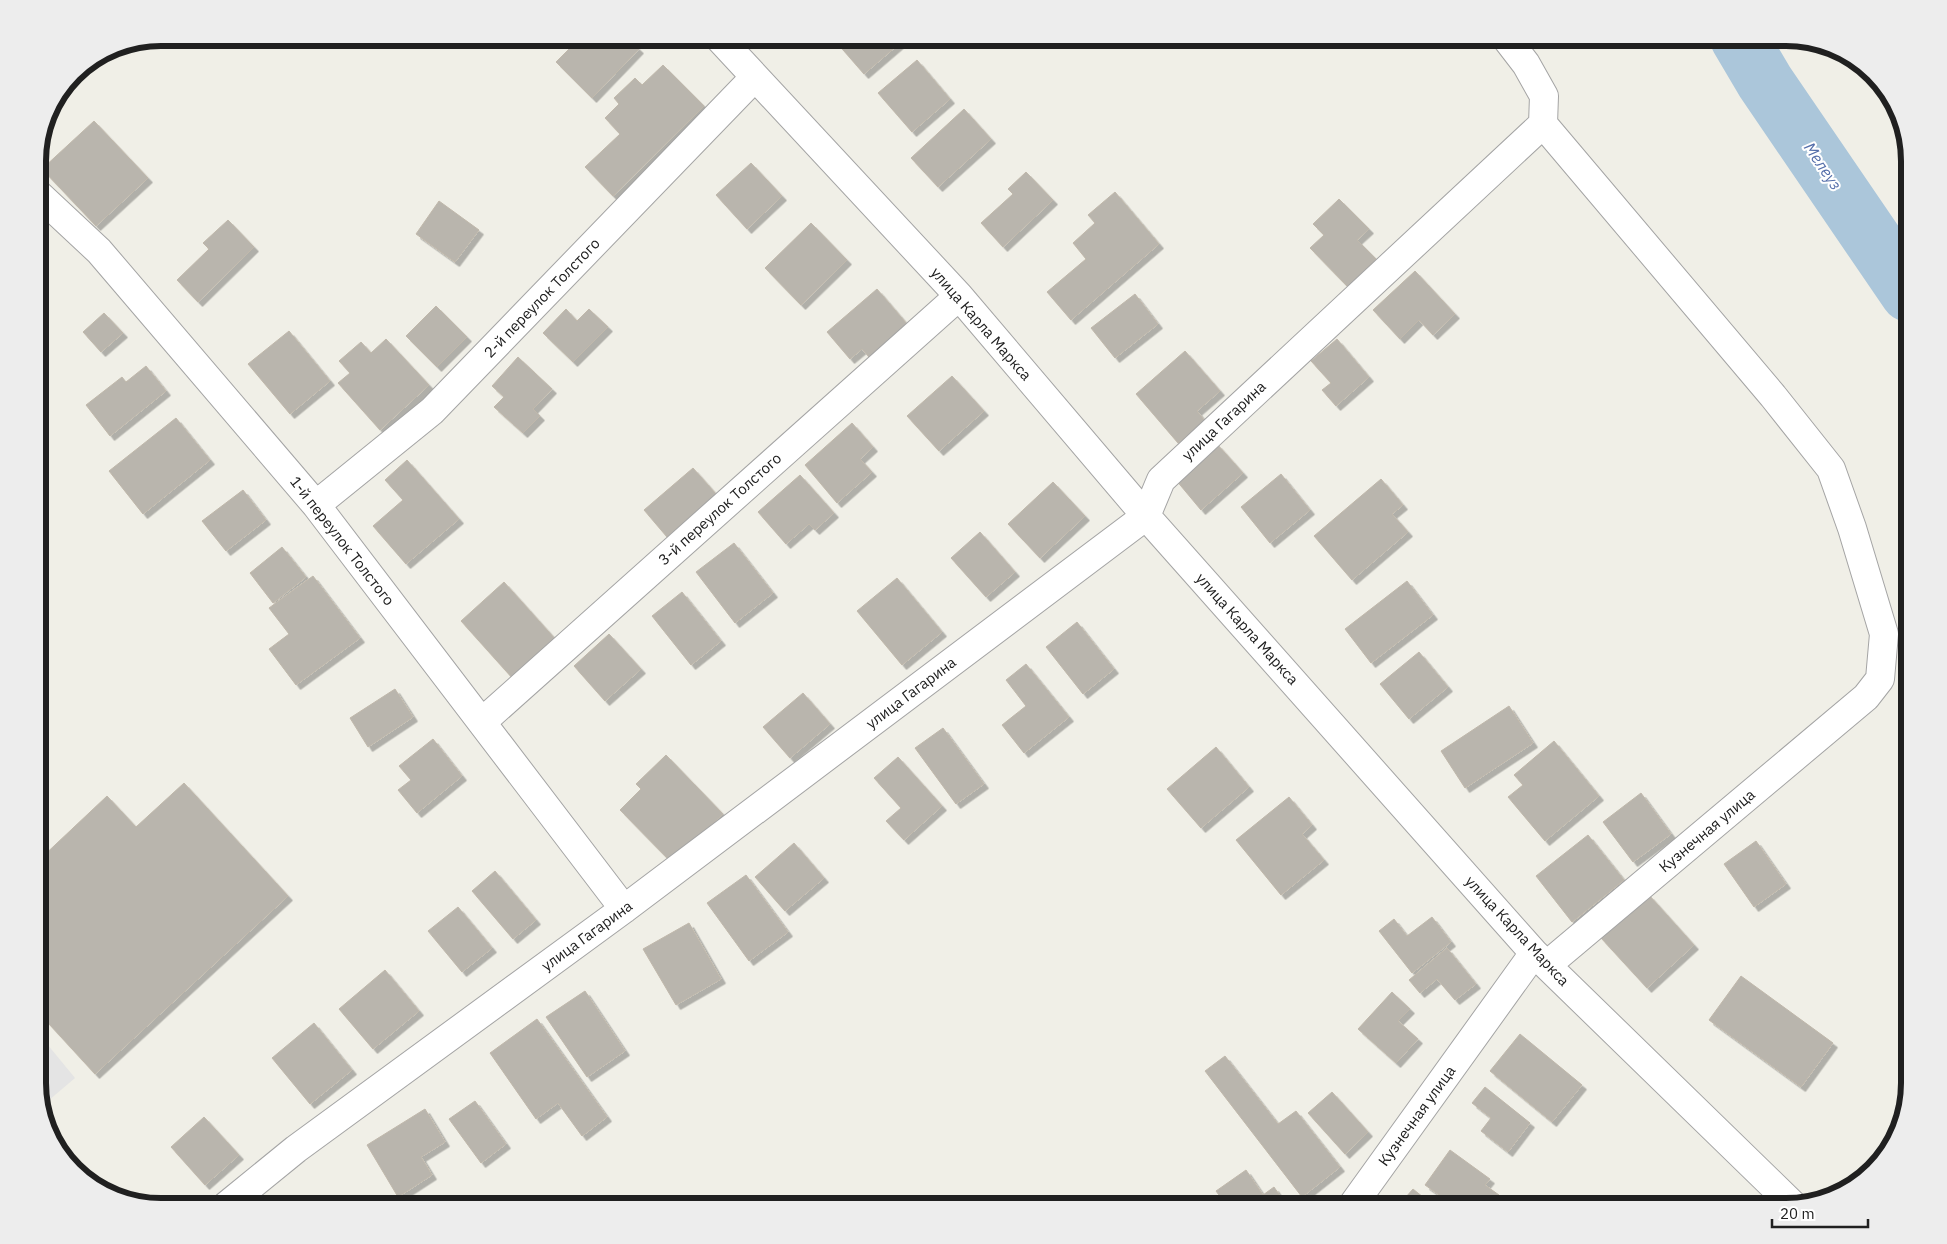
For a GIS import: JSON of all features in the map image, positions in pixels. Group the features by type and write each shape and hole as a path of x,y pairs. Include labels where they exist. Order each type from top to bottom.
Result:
{"street":[{"name":"улица Карла Маркса","path":"726,46 958,296 1146,516 1541,959 1772,1195"},
{"path":"1512,46 1526,64 1544,96 1543,124"},
{"name":"2-й переулок Толстого","path":"316,505 432,411 755,77"},
{"name":"улица Гагарина","path":"236,1198 296,1149 624,909 1146,516 1161,480 1543,124"},
{"name":"Кузнечная улица","path":"1358,1198 1541,959 1866,697 1880,679 1884,634 1852,528 1831,469 1773,396 1543,124"},
{"name":"1-й переулок Толстого","path":"46,201 99,251 316,505 624,909"},
{"name":"3-й переулок Толстого","path":"482,722 958,296"}],"shaded area":[{"path":"46,1043 75,1078 48,1101"}],"building":[{"path":"572,46 636,46 639,49 592,98 556,62"},
{"path":"840,46 897,46 864,74"},
{"path":"917,60 950,99 912,132 878,93"},
{"path":"663,65 704,106 613,196 585,167 620,134 605,118 619,104 614,98 635,78 642,85"},
{"path":"964,109 991,139 938,187 911,158"},
{"path":"94,121 148,178 96,226 46,173 46,165"},
{"path":"751,163 782,196 747,229 716,195"},
{"path":"1026,172 1053,200 1003,247 981,223 1013,194 1008,189"},
{"path":"1115,192 1159,244 1071,320 1047,292 1086,259 1073,243 1095,223 1088,215"},
{"path":"1339,199 1369,229 1357,240 1376,259 1348,287 1310,248 1324,235 1313,224"},
{"path":"439,201 479,230 455,262 416,234"},
{"path":"228,220 254,247 198,302 177,280 209,249 203,243"},
{"path":"811,223 847,260 801,305 765,268"},
{"path":"1415,271 1455,314 1433,335 1419,320 1400,339 1373,310"},
{"path":"877,289 907,324 869,357 862,349 850,359 827,332"},
{"path":"1135,294 1158,324 1115,358 1091,328"},
{"path":"436,306 467,337 437,367 406,336"},
{"path":"566,309 577,321 589,309 608,327 573,362 543,333"},
{"path":"104,313 123,333 101,352 83,332"},
{"path":"289,331 330,381 290,414 248,364"},
{"path":"386,339 429,385 380,430 338,383 350,373 339,361 361,342 371,353"},
{"path":"1337,339 1369,377 1336,406 1322,390 1331,383 1311,361"},
{"path":"1185,351 1220,391 1197,411 1205,421 1178,443 1136,394"},
{"path":"518,357 552,389 533,409 540,416 523,433 494,407 504,397 492,386"},
{"path":"146,366 166,391 110,436 86,405 122,377 126,382"},
{"path":"952,376 984,411 939,451 907,416"},
{"path":"176,418 210,460 143,514 109,471"},
{"path":"852,423 873,447 860,459 872,472 837,503 805,465"},
{"path":"1217,444 1243,473 1201,510 1176,480"},
{"path":"407,460 459,519 406,564 373,526 403,500 385,480"},
{"path":"693,468 716,494 667,537 644,510"},
{"path":"1281,474 1310,510 1270,543 1241,507"},
{"path":"800,475 834,513 815,530 809,524 786,544 758,512"},
{"path":"1381,479 1403,505 1392,514 1408,532 1352,580 1314,536"},
{"path":"1053,482 1085,516 1040,558 1008,524"},
{"path":"243,490 266,520 226,551 202,521"},
{"path":"980,532 1015,572 986,597 951,558"},
{"path":"734,543 773,593 735,623 696,572"},
{"path":"282,547 306,577 273,603 250,573"},
{"path":"313,576 360,638 296,685 269,649 289,634 269,608"},
{"path":"897,578 942,632 902,665 857,611"},
{"path":"1407,581 1433,615 1371,663 1345,629"},
{"path":"504,582 557,641 514,680 461,621"},
{"path":"682,592 721,641 691,665 652,616"},
{"path":"1077,622 1114,669 1083,694 1046,647"},
{"path":"609,634 641,669 605,701 574,666"},
{"path":"1419,652 1448,687 1409,719 1380,684"},
{"path":"1026,664 1069,717 1024,753 1002,725 1026,706 1006,680"},
{"path":"395,689 413,717 368,747 350,718"},
{"path":"803,693 830,724 790,758 763,727"},
{"path":"1509,706 1533,743 1465,788 1441,751"},
{"path":"943,728 984,784 956,804 915,748"},
{"path":"433,739 462,776 417,813 398,790 411,780 399,766"},
{"path":"1554,741 1599,796 1545,841 1508,797 1523,785 1514,775"},
{"path":"1216,747 1249,787 1201,828 1167,789"},
{"path":"666,755 723,814 672,863 620,810 641,789 636,784"},
{"path":"898,757 942,806 904,840 886,821 901,808 874,778"},
{"path":"184,783 288,896 95,1074 46,1021 46,853 107,796 136,827"},
{"path":"1641,793 1671,834 1633,862 1603,822"},
{"path":"1289,797 1312,825 1302,834 1324,860 1281,895 1236,840"},
{"path":"1588,835 1624,880 1572,922 1536,876"},
{"path":"1756,841 1786,884 1754,907 1724,864"},
{"path":"794,843 824,878 785,911 755,877"},
{"path":"495,871 536,920 513,939 472,891"},
{"path":"746,875 788,932 749,961 707,903"},
{"path":"1649,895 1694,945 1647,988 1601,938"},
{"path":"458,907 492,948 462,972 428,931"},
{"path":"1432,917 1451,942 1412,973 1379,931 1394,919 1407,936"},
{"path":"689,923 721,979 676,1005 643,949"},
{"path":"1447,948 1476,984 1455,1000 1437,979 1420,993 1409,980"},
{"path":"385,970 419,1011 373,1049 339,1009"},
{"path":"1741,976 1833,1043 1801,1087 1709,1020"},
{"path":"585,991 625,1051 587,1077 546,1017"},
{"path":"1392,992 1410,1009 1398,1021 1418,1039 1396,1063 1358,1029"},
{"path":"537,1019 607,1117 582,1136 558,1103 536,1119 490,1053"},
{"path":"314,1023 352,1070 310,1104 272,1058"},
{"path":"1520,1034 1582,1085 1552,1122 1490,1071"},
{"path":"1225,1056 1278,1124 1296,1111 1340,1167 1302,1197 1205,1071"},
{"path":"1485,1087 1530,1123 1508,1152 1481,1131 1491,1118 1472,1103"},
{"path":"1332,1092 1368,1132 1345,1154 1308,1113"},
{"path":"475,1101 506,1144 481,1163 449,1119"},
{"path":"425,1109 445,1142 421,1157 432,1175 398,1197 367,1145"},
{"path":"204,1117 239,1155 205,1185 171,1147"},
{"path":"1450,1150 1490,1179 1485,1185 1499,1195 1497,1198 1444,1198 1425,1185"},
{"path":"1246,1170 1263,1195 1274,1187 1282,1198 1221,1198 1216,1191"},
{"path":"1413,1189 1424,1198 1405,1198"}],"waterway":[{"name":"Мелеуз","path":"1744,46 1765,82 1901,281"}]}
